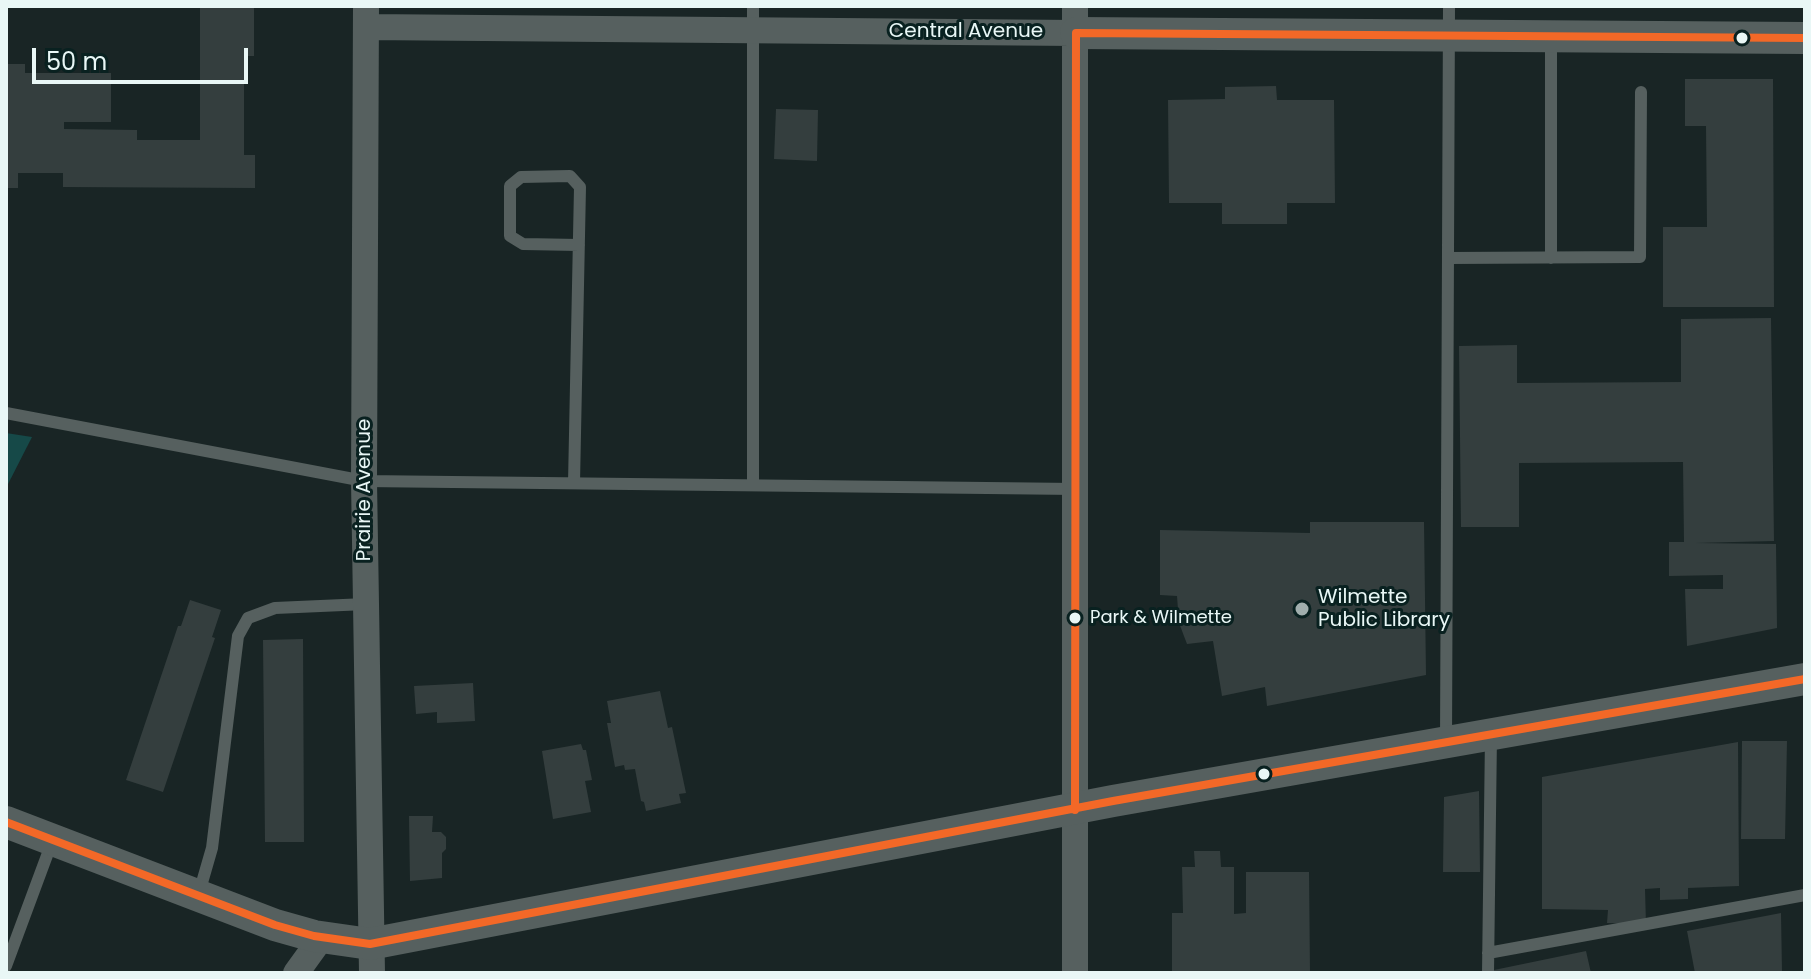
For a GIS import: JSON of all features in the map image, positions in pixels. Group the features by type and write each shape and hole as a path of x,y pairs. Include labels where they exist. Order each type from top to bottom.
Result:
{"street":[{"name":"Central Avenue","path":"366,16 1449,21 1551,36 1805,38"},
{"name":"Prairie Avenue","path":"366,16 364,481 371,958"},
{"path":"1075,973 1076,19"},
{"path":"6,822 275,925 322,937 371,958 1075,810 1805,679"},
{"path":"296,973 322,937"}],"lane":[{"path":"753,18 753,485"},
{"path":"1446,743 1449,21"},
{"path":"1551,36 1551,258"},
{"path":"1448,258 1640,257 1641,92"},
{"path":"574,483 579,245 580,187 570,176 521,177 510,186 510,236 523,244 579,245"},
{"path":"6,413 364,481 1076,489"},
{"path":"198,895 212,848 238,636 248,618 275,608 366,604"},
{"path":"1488,973 1491,735"},
{"path":"6,966 52,840"},
{"path":"1488,953 1805,895"}],"shaded area":[{"path":"6,433 32,437 6,488"}],"building":[{"path":"200,6 254,6 254,56 244,56 244,155 255,155 255,188 63,187 63,173 18,173 18,188 6,188 6,64 25,64 25,73 111,73 111,122 64,122 64,129 137,130 137,140 200,140"},
{"path":"1685,79 1773,79 1774,307 1663,307 1663,227 1707,227 1706,126 1685,126"},
{"path":"1276,86 1277,100 1334,100 1335,203 1287,203 1287,224 1222,224 1222,203 1169,203 1168,100 1225,99 1225,87"},
{"path":"776,109 818,110 817,161 774,159"},
{"path":"1771,318 1774,541 1696,543 1776,544 1777,628 1687,646 1685,589 1723,589 1723,575 1669,576 1669,542 1684,542 1683,462 1519,463 1519,527 1461,527 1459,346 1517,345 1517,383 1681,382 1681,319"},
{"name":"Wilmette Public Library","path":"1310,522 1424,522 1426,675 1267,706 1265,687 1222,696 1213,641 1187,644 1179,623 1177,596 1160,595 1160,530 1310,533"},
{"path":"190,600 221,610 212,637 215,638 163,792 126,780 178,626 181,626"},
{"path":"303,639 304,842 265,842 263,640"},
{"path":"473,683 475,721 437,723 437,712 416,714 414,686"},
{"path":"660,691 668,728 672,727 686,793 679,794 681,803 646,811 635,769 625,770 624,765 615,767 607,723 611,723 607,701"},
{"path":"1742,741 1787,741 1785,839 1741,839"},
{"path":"1738,742 1739,886 1688,888 1688,899 1660,900 1660,888 1645,889 1646,924 1607,923 1608,910 1542,909 1542,777"},
{"path":"581,744 586,750 592,780 585,781 591,812 553,819 542,751"},
{"path":"1479,791 1480,872 1443,872 1444,797"},
{"path":"409,816 433,816 432,832 441,832 446,837 446,849 442,853 442,878 410,881"},
{"path":"1194,851 1220,851 1221,867 1234,867 1234,914 1246,913 1246,872 1309,872 1310,973 1172,973 1172,913 1183,913 1182,867 1195,867"},
{"path":"1781,913 1782,972 1695,973 1687,931"},
{"path":"1586,951 1591,973 1494,973 1494,970"}],"transit line":[{"path":"1075,810 1076,33 1805,38"},
{"path":"6,822 275,925 314,936 370,944 1113,801 1805,679"}],"place":[{"name":"Wilmette Public Library","path":"1302,609"},
{"name":"Park & Wilmette","path":"1075,618"}]}
